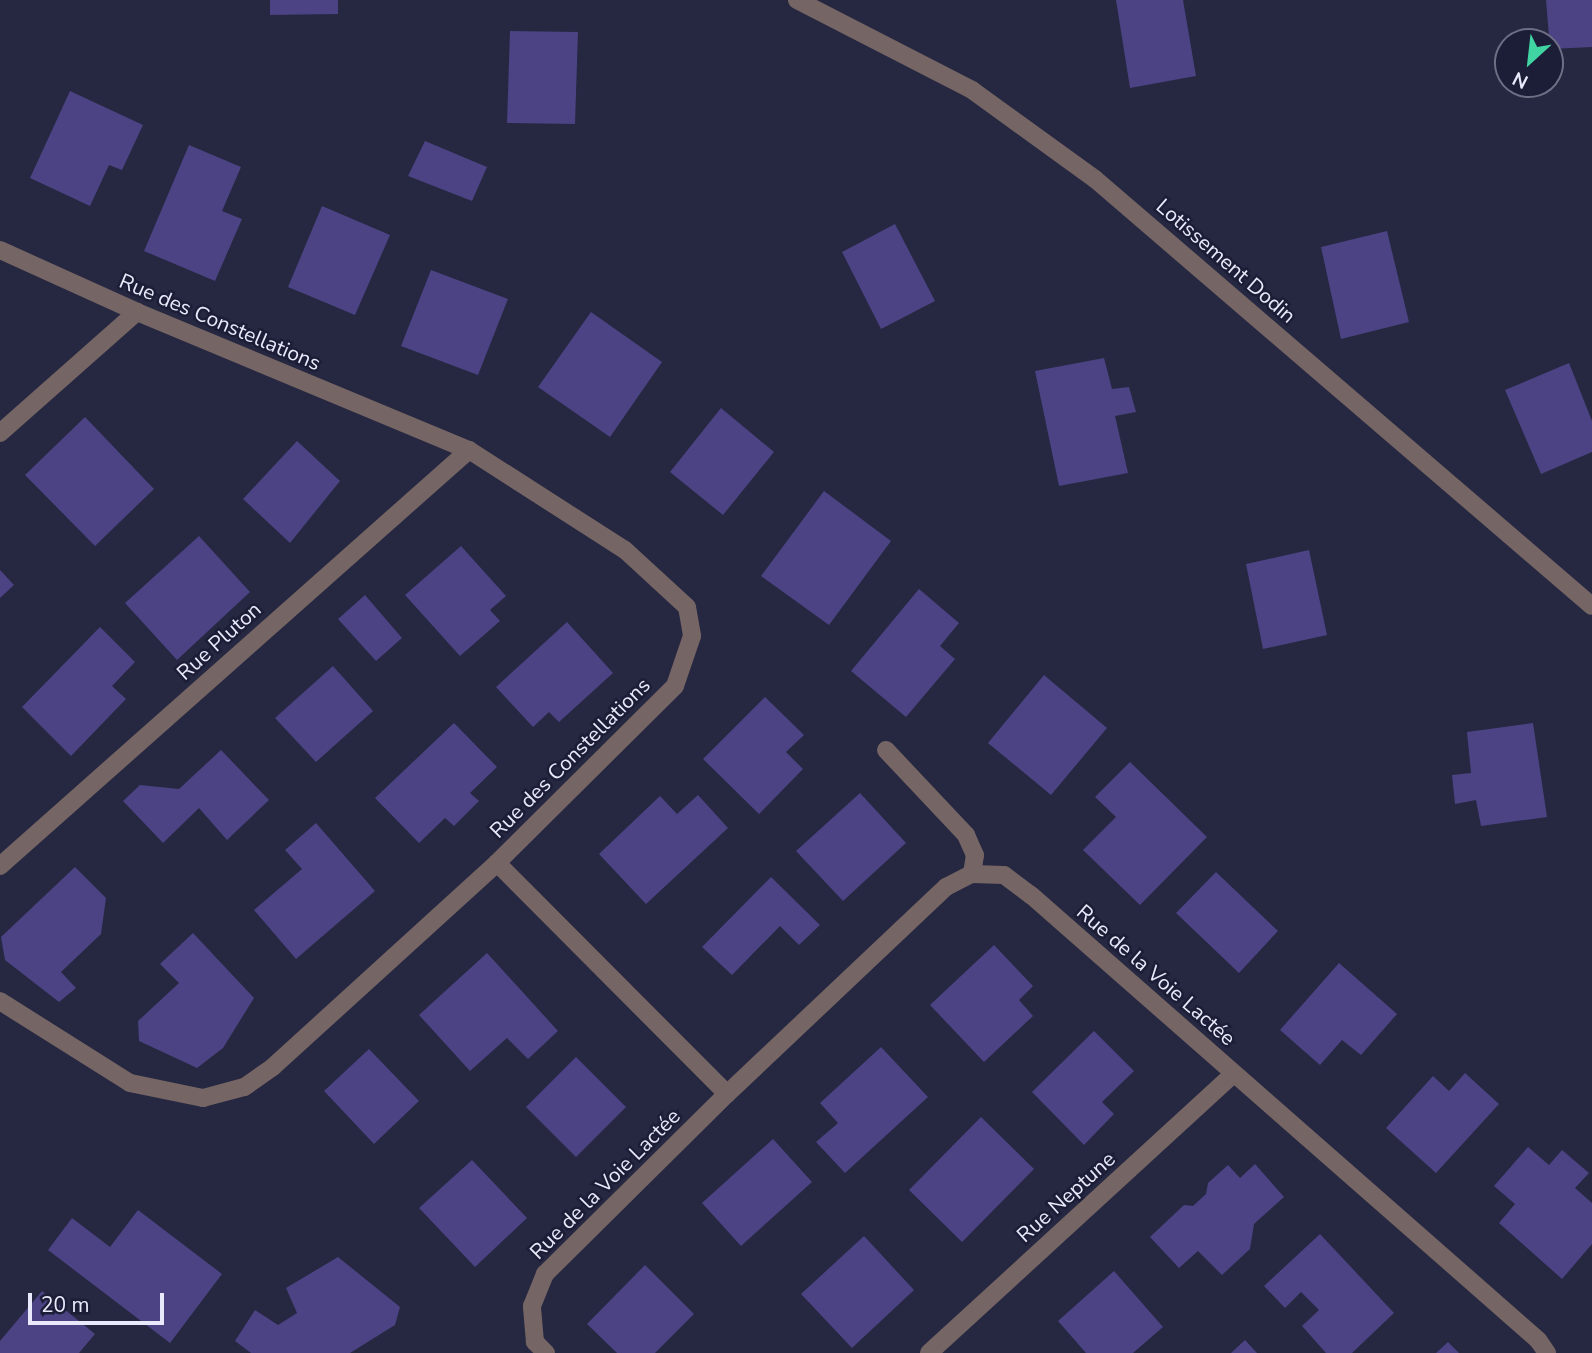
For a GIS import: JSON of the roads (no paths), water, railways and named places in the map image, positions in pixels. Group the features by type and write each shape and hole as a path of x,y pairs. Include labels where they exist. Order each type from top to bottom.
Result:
{"street":[{"name":"Lotissement Dodin","path":"797,0 972,90 1095,179 1592,606"},
{"name":"Rue des Constellations","path":"0,250 136,312 469,450 625,550 687,607 692,636 675,686 497,863 274,1067 244,1087 203,1098 130,1083 0,1001"},
{"path":"0,433 136,312"},
{"name":"Rue Pluton","path":"0,866 469,450"},
{"path":"886,750 966,835 975,855 972,874"},
{"path":"497,863 727,1094"},
{"name":"Rue de la Voie Lactée","path":"546,1353 534,1342 532,1307 545,1274 727,1094 946,887 972,874 1004,875 1022,888 1538,1340 1546,1353"},
{"name":"Rue Neptune","path":"929,1353 1234,1074"}]}
